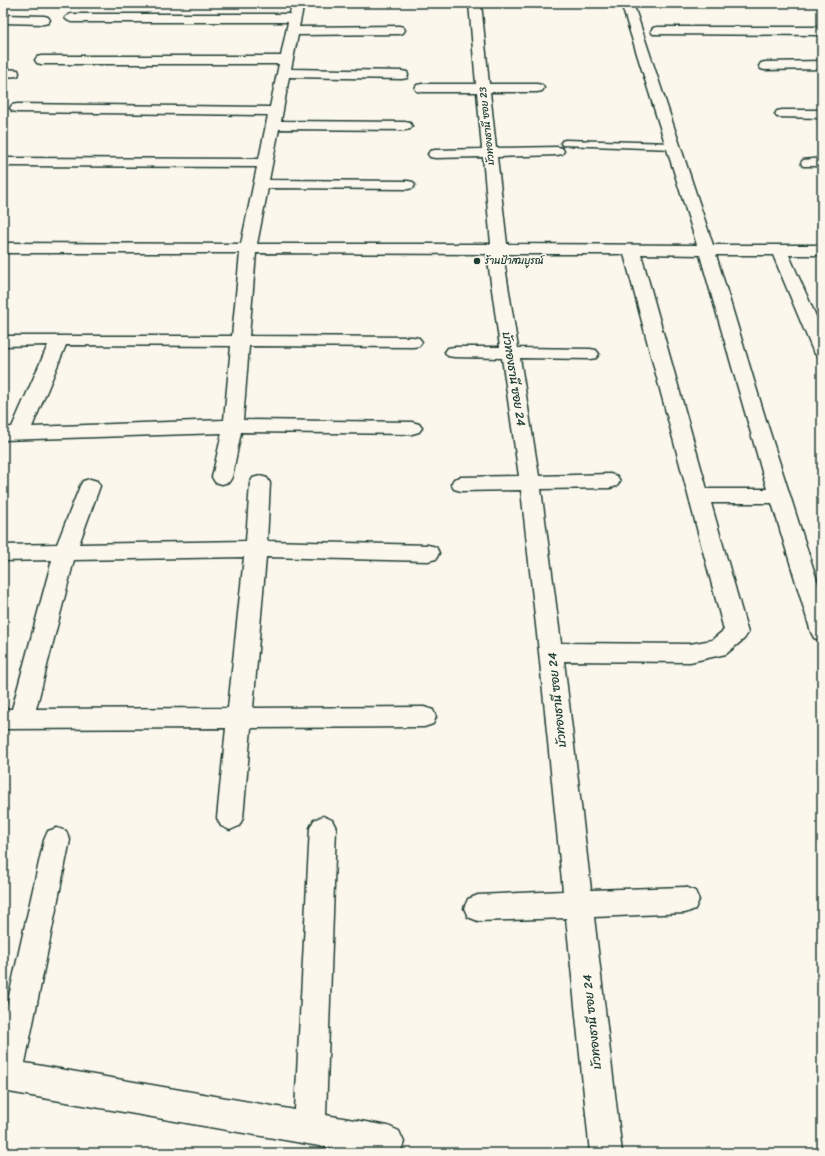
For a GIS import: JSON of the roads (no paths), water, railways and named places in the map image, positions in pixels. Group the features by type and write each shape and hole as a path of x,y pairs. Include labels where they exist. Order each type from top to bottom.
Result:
{"street":[{"path":"222,477 233,426 248,249 298,3"},
{"name":"บัวทองธานี ซอย 23","path":"475,3 497,249"},
{"path":"627,3 706,250 822,632"},
{"path":"71,18 151,13 293,24 399,30"},
{"path":"3,19 44,20"},
{"path":"657,31 822,31"},
{"path":"40,60 285,66 402,75"},
{"path":"765,66 822,65"},
{"path":"422,88 537,88"},
{"path":"17,108 276,110"},
{"path":"782,114 822,114"},
{"path":"274,125 406,126"},
{"path":"435,154 561,147"},
{"path":"3,162 265,163"},
{"path":"261,184 408,185"},
{"path":"3,248 822,250"},
{"name":"บัวทองธานี ซอย 24","path":"497,249 510,354 530,484 551,652 606,1153"},
{"path":"551,652 690,653 718,648 736,633 631,250"},
{"path":"779,250 822,351"},
{"path":"59,340 11,434 233,426 412,428"},
{"path":"3,341 413,342"},
{"path":"454,352 590,354"},
{"path":"230,818 238,718 257,549 260,482"},
{"path":"461,484 610,482"},
{"path":"90,486 65,552 12,719 424,717"},
{"path":"699,496 780,496"},
{"path":"3,553 257,549 428,553"},
{"path":"310,1128 323,828"},
{"path":"57,840 5,1075 388,1142"},
{"path":"478,908 685,900"}],"lane":[{"path":"561,147 673,146"}],"place":[{"name":"ร้านป้าสมบูรณ์","path":"477,261"}]}
